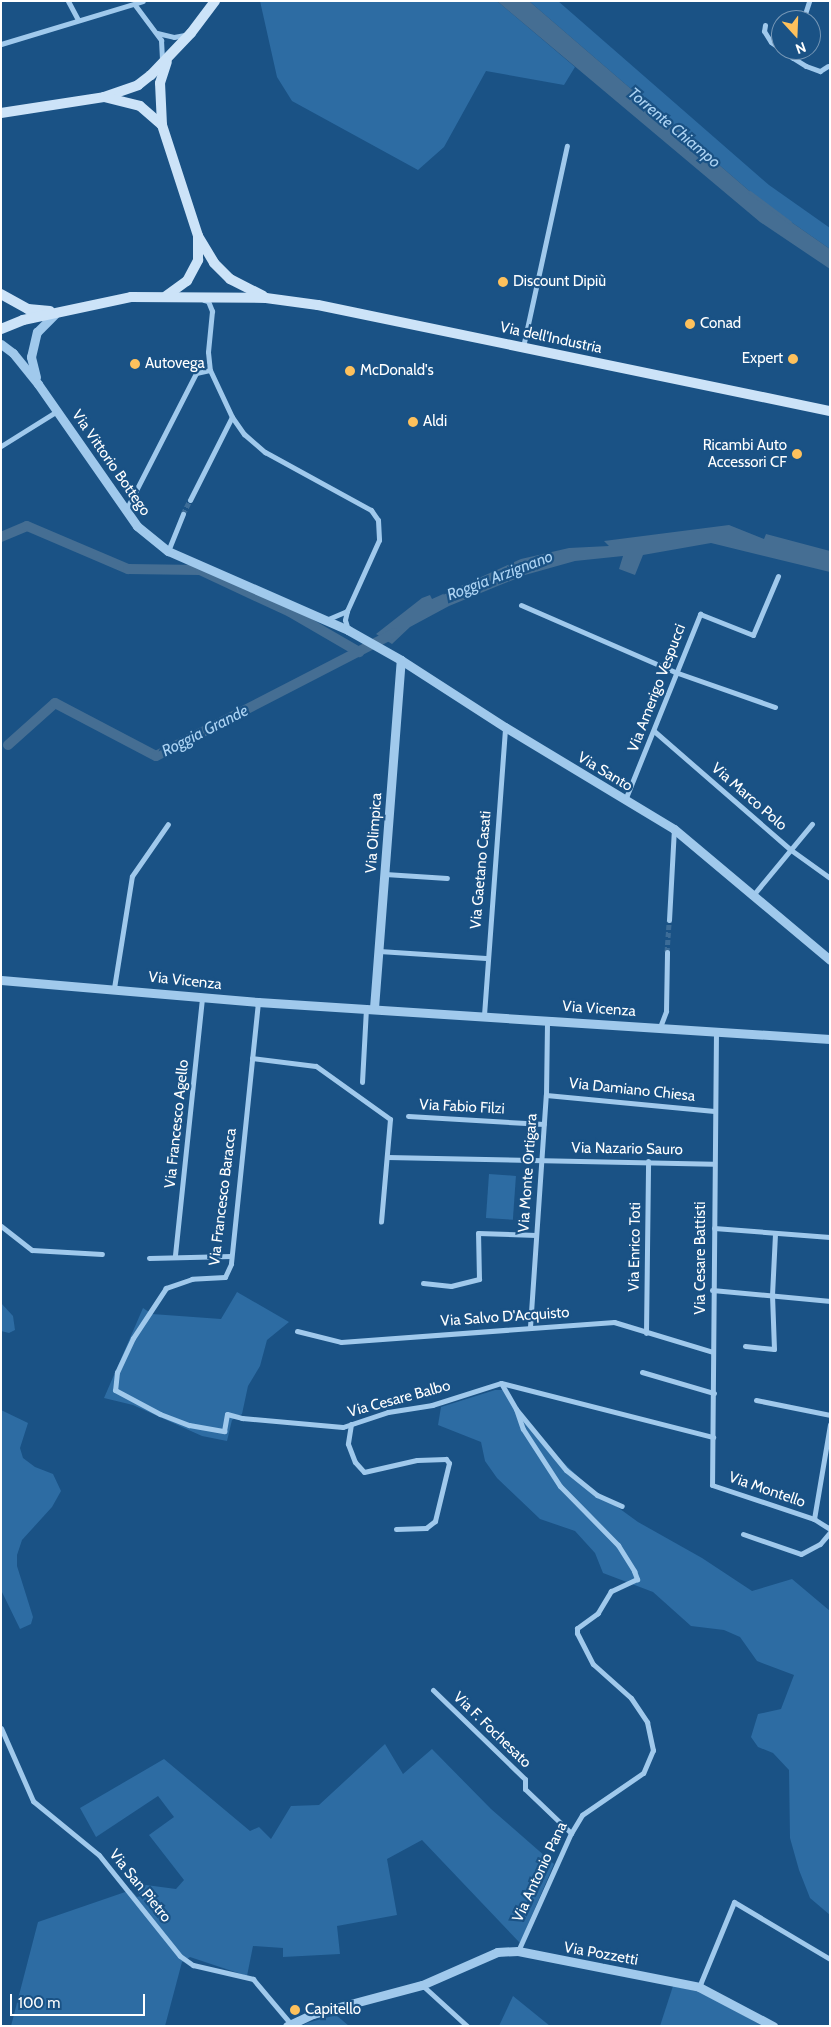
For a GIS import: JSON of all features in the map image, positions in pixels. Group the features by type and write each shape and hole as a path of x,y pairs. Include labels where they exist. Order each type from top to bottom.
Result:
{"main road":[{"path":"1,113 104,98 138,85 165,63 215,1"},
{"name":"Via dell'Industria","path":"165,63 160,83 162,125 198,236 214,263 230,280 266,298"},
{"path":"104,98 140,106 162,125"},
{"name":"Via dell'Industria","path":"166,296 187,281 198,260 198,236"},
{"name":"Via dell'Industria","path":"1,294 28,309 58,312"},
{"name":"Via dell'Industria","path":"1,329 58,312 117,299 166,296 266,298 523,347 830,411"}],"street":[{"path":"68,1 78,20"},
{"path":"1,44 78,20 135,5 143,1"},
{"path":"135,5 158,33 165,63"},
{"path":"765,25 764,30 771,42"},
{"path":"158,33 174,36 191,33"},
{"path":"798,60 820,70 828,66"},
{"path":"523,347 567,146"},
{"path":"186,296 208,301 212,311 208,352 210,370 232,417 244,434 265,452 371,510 378,520 379,540 347,611 345,620 348,630"},
{"name":"Via Vittorio Bottego","path":"38,384 31,357 33,345 37,332 58,312"},
{"name":"Via Vittorio Bottego","path":"1,344 13,353 38,384 137,526 168,551 348,630"},
{"path":"126,510 196,373 210,370"},
{"path":"1,446 57,411"},
{"path":"190,500 232,417"},
{"path":"168,551 184,514"},
{"name":"Via Amerigo Vespucci","path":"625,800 700,614 752,635 778,576"},
{"path":"521,604 675,672 775,707"},
{"path":"325,620 347,611"},
{"name":"Via Santo","path":"348,630 401,660 505,728 674,829 754,894 830,960"},
{"name":"Via Olimpica","path":"370,1008 379,951 401,660"},
{"name":"Via Gaetano Casati","path":"484,1014 486,958 505,728"},
{"name":"Via Marco Polo","path":"654,731 791,850 830,878"},
{"path":"114,988 132,876 168,824"},
{"path":"754,894 812,824"},
{"path":"669,920 674,829"},
{"path":"384,874 447,878"},
{"path":"379,951 486,958"},
{"path":"660,1027 666,1011 667,952"},
{"name":"Via Vicenza","path":"1,980 114,988 258,1002 484,1014 830,1039"},
{"name":"Via Francesco Agello","path":"176,1255 202,997"},
{"name":"Via Francesco Baracca","path":"242,1418 227,1414 224,1431 189,1425 144,1407 115,1390 117,1372 133,1338 166,1288 192,1279 225,1278 231,1256 258,1002"},
{"path":"362,1082 370,1008"},
{"name":"Via Monte Ortigara","path":"530,1328 546,1095 548,1019"},
{"name":"Via Cesare Battisti","path":"712,1485 714,1393 712,1290 714,1228 713,1164 716,1032"},
{"path":"252,1058 316,1066 390,1119 381,1222"},
{"name":"Via Damiano Chiesa","path":"546,1095 714,1111"},
{"name":"Via Fabio Filzi","path":"408,1116 544,1124"},
{"name":"Via Nazario Sauro","path":"387,1157 713,1164"},
{"name":"Via Enrico Toti","path":"646,1333 648,1162"},
{"path":"1,1226 32,1250 102,1254"},
{"path":"714,1228 830,1237"},
{"path":"423,1283 451,1286 479,1279 478,1233 536,1234"},
{"path":"745,1346 774,1349 772,1295 775,1233"},
{"path":"149,1258 176,1255 231,1256"},
{"path":"712,1290 830,1301"},
{"name":"Via Salvo D'Acquisto","path":"297,1331 340,1342 614,1322 713,1352"},
{"path":"642,1372 714,1393"},
{"path":"501,1383 516,1409 566,1470 597,1495 622,1506"},
{"path":"501,1383 713,1437"},
{"name":"Via Cesare Balbo","path":"242,1418 343,1427 388,1412 432,1405 501,1383"},
{"path":"756,1400 830,1415"},
{"name":"Via Antonio Pana","path":"516,1409 523,1430 560,1486 618,1545 634,1570 636,1579 611,1591 603,1607 577,1628 578,1639 593,1664 631,1698 647,1722 652,1750 644,1773 582,1815 571,1833 518,1951"},
{"path":"352,1424 348,1444 355,1462 364,1472 417,1460 446,1459 449,1463 435,1521 426,1528 396,1529"},
{"name":"Via Montello","path":"814,1519 830,1424"},
{"name":"Via Montello","path":"712,1485 814,1519 830,1531"},
{"path":"743,1534 801,1554 820,1544 830,1531"},
{"name":"Via F. Fochesato","path":"432,1690 525,1779 525,1790 571,1833"},
{"name":"Via San Pietro","path":"1,1728 33,1802 98,1855 180,1956 194,1965 253,1979 288,2024"},
{"path":"700,1987 734,1902 830,1959"},
{"name":"Via Pozzetti","path":"288,2024 422,1985 497,1952 518,1951 700,1987 773,2026"},
{"path":"422,1985 467,2026"}],"shaded area":[{"path":"260,1 497,1 575,67 564,85 486,71 444,147 418,170 292,101 277,77"},
{"path":"529,1 558,1 769,185 830,228 830,249 761,201"},
{"path":"489,1174 516,1176 513,1220 486,1218"},
{"path":"237,1292 289,1322 267,1340 260,1366 248,1386 242,1414 232,1420 227,1441 202,1436 133,1405 104,1398 143,1308 152,1314 221,1319"},
{"path":"1,1303 13,1316 15,1330 9,1333 1,1331"},
{"path":"495,1390 503,1390 547,1447 587,1485 638,1522 702,1558 752,1591 792,1579 830,1611 830,1915 810,1898 799,1870 790,1838 789,1770 773,1753 758,1747 751,1737 758,1714 781,1709 794,1675 757,1661 740,1637 724,1630 691,1626 653,1592 603,1573 595,1553 575,1531 540,1519 497,1478 485,1461 481,1442 438,1425 441,1407"},
{"path":"1,1410 28,1423 20,1448 23,1458 35,1467 53,1474 61,1491 52,1507 22,1540 17,1555 17,1566 33,1617 31,1624 20,1629 1,1590"},
{"path":"385,1744 403,1774 432,1749 491,1809 554,1864 520,1943 422,1840 387,1859 397,1915 337,1926 340,1954 283,1957 283,1948 253,1946 247,1976 190,1957 182,1962 165,2026 11,2026 38,1922 131,1890 137,1897 141,1896 131,1883 176,1889 184,1880 149,1835 174,1817 158,1796 96,1837 80,1808 164,1759 250,1831 259,1827 271,1839 291,1806 319,1805"},
{"path":"673,1986 700,1992 763,2026 660,2026"},
{"path":"513,1996 550,2026 499,2026"},
{"path":"336,2015 349,2026 301,2026 307,2023"}],"water":[{"path":"497,1 529,1 761,201 830,249 830,269 760,222"},
{"path":"729,525 764,539 766,534 830,551 830,572 711,543 643,555 635,575 619,569 623,556 575,561 525,575 449,606 410,627 392,644 376,634 422,598 430,595 432,599 521,559 569,548 609,546 604,541"}],"waterway":[{"name":"Torrente Chiampo","path":"750,192 790,222"},
{"name":"Roggia Arzignano","path":"1,537 27,526 128,569 200,570 290,612 359,652"},
{"name":"Roggia Grande","path":"8,745 55,703 156,756 394,633"}],"tunnel":[{"path":"183,514 190,500"},
{"path":"667,952 669,920"}],"place":[{"name":"Discount Dipiù","path":"503,282"},
{"name":"Conad","path":"690,324"},
{"name":"Expert","path":"793,359"},
{"name":"Autovega","path":"135,364"},
{"name":"McDonald's","path":"350,371"},
{"name":"Aldi","path":"413,422"},
{"name":"Ricambi Auto Accessori CF","path":"797,454"},
{"name":"Capitello","path":"295,2010"}]}
